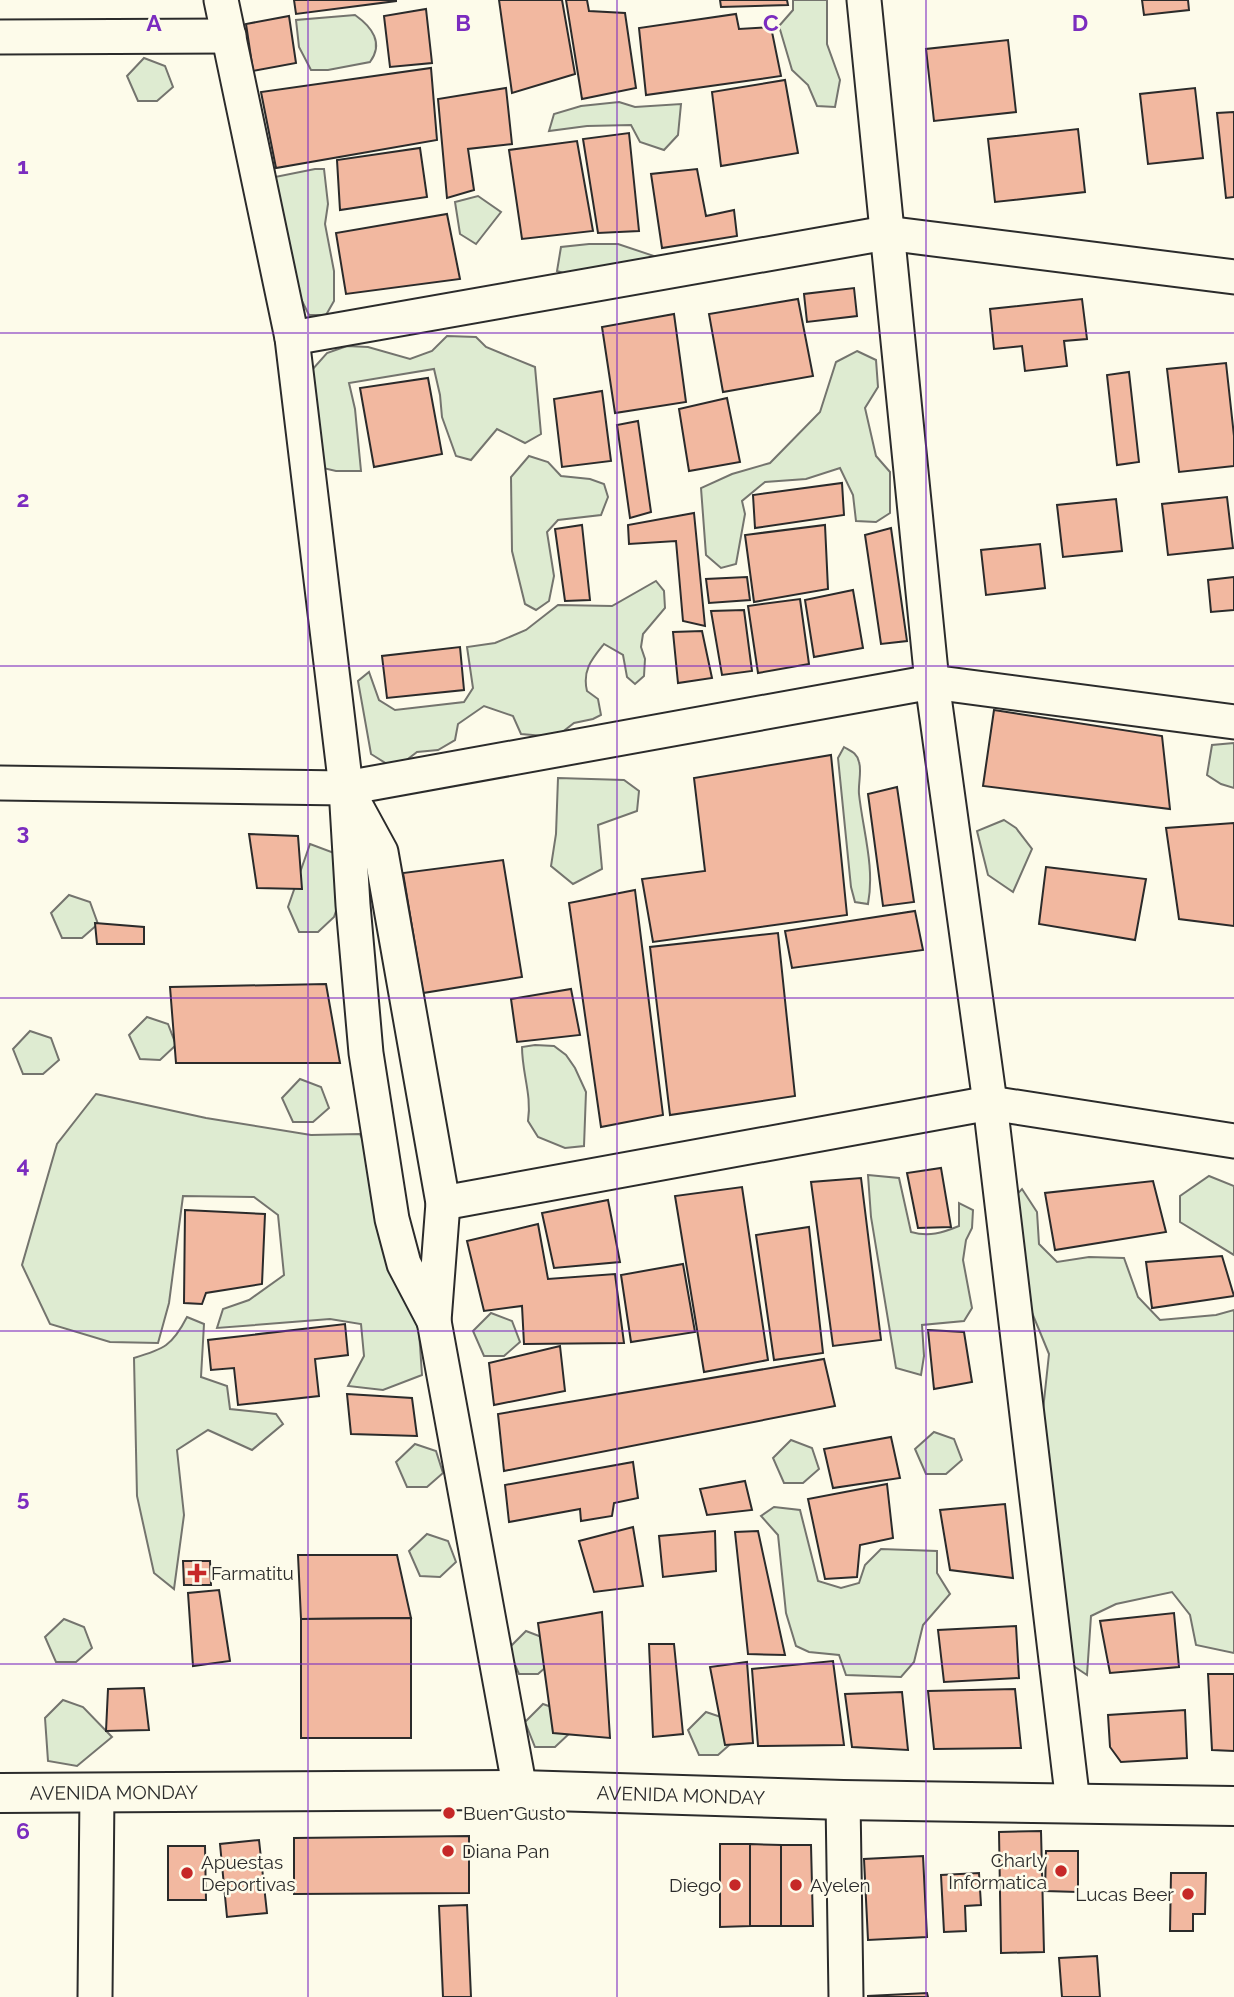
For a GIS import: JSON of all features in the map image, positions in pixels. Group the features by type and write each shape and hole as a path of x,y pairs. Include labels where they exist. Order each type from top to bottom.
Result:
{"main road":[{"name":"AVENIDA MONDAY","path":"0,1793 520,1790 843,1800 1234,1806"}],"street":[{"path":"221,0 292,338 346,788 366,1053 384,1168 404,1264 434,1321"},
{"path":"864,0 932,682 990,1103 1073,1803"},
{"path":"0,37 229,36"},
{"path":"292,338 886,233 1234,277"},
{"path":"0,783 346,788 932,682 1234,722"},
{"path":"346,788 381,852 443,1203 434,1321 520,1790"},
{"path":"443,1203 990,1103 1234,1141"},
{"path":"95,1997 97,1793"},
{"path":"843,1800 846,1997"}],"green space":[{"path":"793,0 827,0 827,44 840,80 835,107 817,106 808,85 792,70 779,26 793,10"},
{"path":"355,15 371,30 376,42 370,62 328,70 311,70 299,47 296,20"},
{"path":"144,58 165,66 173,87 157,101 138,101 127,76"},
{"path":"619,102 635,107 681,104 678,135 664,150 640,142 631,125 587,126 549,131 554,114 581,106"},
{"path":"324,169 328,204 325,224 334,271 334,301 326,315 309,315 298,293 275,177"},
{"path":"478,196 501,212 476,244 460,234 455,202"},
{"path":"618,244 654,256 643,264 573,276 557,271 561,247"},
{"path":"447,336 476,337 486,347 535,367 541,434 525,443 497,429 471,460 456,456 442,417 434,369 349,383 355,409 361,471 323,468 311,371 327,353 347,346 368,347 410,359 432,351"},
{"path":"857,351 876,360 878,387 865,408 876,456 890,472 890,513 876,522 856,521 853,495 840,468 806,479 765,482 742,501 745,514 736,564 721,568 706,555 701,488 732,474 770,463 820,412 836,362"},
{"path":"529,456 548,462 561,476 590,479 604,484 608,497 601,515 558,520 547,532 554,576 549,601 536,610 525,604 512,551 511,477"},
{"path":"656,581 664,591 665,608 643,634 641,647 645,659 644,676 635,684 627,677 623,655 604,644 589,665 587,691 598,699 601,715 574,723 556,737 521,734 513,716 484,706 458,724 455,740 438,750 417,752 395,769 371,754 358,681 369,672 379,700 395,710 464,702 473,688 467,647 495,643 526,630 558,605 612,606"},
{"path":"1234,743 1234,788 1207,775 1212,745"},
{"path":"844,747 855,754 860,766 859,794 870,876 868,904 855,902 851,887 838,758"},
{"path":"558,778 624,780 639,791 637,811 598,825 602,869 573,884 551,866 556,834"},
{"path":"1004,820 1016,828 1032,849 1013,892 988,875 977,831"},
{"path":"310,844 353,860 334,917 318,932 299,932 288,907"},
{"path":"69,895 90,902 98,924 82,938 62,938 51,913"},
{"path":"147,1017 168,1024 176,1045 160,1060 140,1059 129,1035"},
{"path":"30,1031 51,1038 59,1060 43,1074 23,1074 13,1049"},
{"path":"554,1046 566,1055 575,1068 586,1092 584,1146 565,1148 538,1137 528,1121 529,1102 522,1047"},
{"path":"300,1079 321,1087 329,1108 313,1122 293,1122 282,1098"},
{"path":"96,1094 206,1118 311,1135 360,1134 381,1178 418,1316 422,1375 383,1390 348,1386 364,1356 361,1324 330,1319 217,1328 223,1309 249,1300 284,1275 278,1215 254,1197 183,1196 169,1303 158,1343 110,1342 50,1324 22,1265 57,1144"},
{"path":"868,1175 899,1178 911,1232 935,1233 959,1226 959,1203 973,1210 972,1228 966,1240 963,1260 972,1308 964,1321 922,1325 924,1356 921,1375 896,1368 871,1217"},
{"path":"1209,1176 1234,1186 1234,1255 1180,1222 1180,1196"},
{"path":"1022,1189 1037,1212 1039,1244 1057,1262 1089,1257 1124,1258 1138,1297 1160,1320 1216,1315 1234,1310 1234,1653 1196,1645 1190,1615 1172,1592 1116,1604 1091,1616 1087,1675 1063,1659 1041,1429 1049,1354 1016,1274 1007,1205"},
{"path":"491,1313 512,1321 520,1342 504,1356 484,1356 473,1331"},
{"path":"187,1317 204,1324 201,1377 227,1386 230,1409 276,1414 283,1424 252,1450 208,1430 177,1450 184,1515 174,1589 154,1573 137,1496 134,1358 166,1345 177,1334"},
{"path":"934,1432 954,1439 962,1460 946,1474 926,1474 915,1449"},
{"path":"791,1440 812,1448 819,1469 803,1483 784,1483 773,1458"},
{"path":"415,1444 436,1451 443,1473 427,1487 407,1487 396,1462"},
{"path":"774,1507 800,1510 818,1581 841,1588 859,1583 865,1565 881,1549 937,1551 937,1573 950,1594 923,1625 914,1662 901,1677 846,1675 839,1655 809,1652 796,1646 786,1613 778,1535 761,1516"},
{"path":"427,1534 448,1541 456,1562 440,1577 420,1576 409,1551"},
{"path":"64,1619 84,1627 92,1648 76,1662 56,1662 45,1637"},
{"path":"526,1631 547,1639 554,1660 538,1674 519,1674 508,1649"},
{"path":"63,1700 83,1707 112,1737 77,1766 48,1761 45,1718"},
{"path":"543,1704 563,1711 571,1732 555,1747 535,1747 525,1722"},
{"path":"706,1712 727,1719 735,1740 718,1755 699,1755 688,1730"}],"building":[{"path":"294,0 396,0 396,1 296,14"},
{"path":"499,0 562,0 575,74 512,93"},
{"path":"566,0 587,0 589,11 625,13 636,88 582,99"},
{"path":"720,0 787,0 788,5 721,7"},
{"path":"1142,0 1188,0 1189,10 1144,15"},
{"path":"426,9 432,63 390,67 384,16"},
{"path":"736,14 739,29 771,27 781,76 646,95 639,28"},
{"path":"289,16 296,63 253,71 246,24"},
{"path":"1008,40 1016,112 934,121 926,49"},
{"path":"431,68 437,140 276,168 261,92"},
{"path":"785,80 798,153 721,166 712,92"},
{"path":"506,88 512,144 468,149 474,190 447,198 438,99"},
{"path":"1195,88 1203,158 1148,164 1140,94"},
{"path":"1234,112 1234,197 1226,198 1217,113"},
{"path":"1078,129 1085,192 995,202 988,139"},
{"path":"629,133 639,231 598,233 583,139"},
{"path":"577,141 593,231 522,239 509,150"},
{"path":"420,148 427,197 340,210 337,160"},
{"path":"697,169 706,216 734,210 737,236 662,248 651,174"},
{"path":"447,214 460,279 346,294 336,233"},
{"path":"854,288 857,316 807,322 804,294"},
{"path":"798,299 813,376 723,392 709,314"},
{"path":"1082,299 1087,339 1064,341 1067,366 1025,371 1022,346 994,349 990,309"},
{"path":"674,314 686,402 615,413 602,327"},
{"path":"1226,363 1234,436 1234,466 1179,472 1167,369"},
{"path":"1129,372 1139,462 1117,465 1107,375"},
{"path":"428,378 442,454 374,467 360,388"},
{"path":"602,391 611,461 562,467 554,399"},
{"path":"727,398 740,462 689,471 679,409"},
{"path":"638,421 651,512 630,518 617,425"},
{"path":"842,483 844,515 755,528 753,495"},
{"path":"1227,497 1233,548 1168,555 1162,504"},
{"path":"1116,499 1122,551 1063,557 1057,505"},
{"path":"694,513 705,626 683,621 676,541 629,544 628,525"},
{"path":"582,525 590,600 565,601 555,529"},
{"path":"825,525 828,589 754,602 745,535"},
{"path":"891,528 907,641 881,644 865,535"},
{"path":"1040,544 1045,588 986,595 981,550"},
{"path":"747,577 750,600 709,603 706,579"},
{"path":"1234,577 1234,610 1211,612 1208,580"},
{"path":"853,590 863,648 814,657 805,600"},
{"path":"800,599 809,664 758,673 748,606"},
{"path":"744,610 752,671 722,675 711,611"},
{"path":"702,631 712,678 678,683 673,632"},
{"path":"460,647 464,690 387,698 382,656"},
{"path":"994,710 1162,736 1170,809 983,786"},
{"path":"831,755 847,915 653,942 642,879 705,871 694,778"},
{"path":"897,787 914,902 883,906 868,794"},
{"path":"1234,823 1234,926 1179,919 1166,828"},
{"path":"249,834 298,836 302,889 257,888"},
{"path":"503,860 522,977 423,993 403,873"},
{"path":"1046,867 1146,879 1135,940 1039,924"},
{"path":"635,890 663,1115 601,1127 569,903"},
{"path":"915,911 923,950 792,968 785,931"},
{"path":"95,923 144,927 144,944 97,944"},
{"path":"778,933 795,1096 670,1115 650,947"},
{"path":"326,984 340,1063 176,1063 170,987"},
{"path":"571,989 580,1035 517,1042 511,999"},
{"path":"941,1168 951,1227 918,1228 907,1173"},
{"path":"861,1178 881,1340 833,1346 811,1182"},
{"path":"1153,1181 1166,1232 1055,1250 1045,1193"},
{"path":"742,1187 768,1360 704,1372 675,1196"},
{"path":"608,1200 620,1262 554,1268 542,1213"},
{"path":"185,1210 265,1214 262,1284 206,1293 202,1304 184,1303"},
{"path":"538,1224 548,1279 615,1274 624,1343 524,1344 522,1306 484,1311 467,1241"},
{"path":"809,1227 823,1353 774,1360 756,1235"},
{"path":"1222,1256 1234,1296 1152,1308 1146,1262"},
{"path":"683,1264 695,1332 631,1342 621,1275"},
{"path":"345,1324 348,1355 315,1359 319,1396 238,1405 234,1368 211,1370 208,1340"},
{"path":"928,1330 964,1332 972,1382 934,1389"},
{"path":"560,1346 565,1391 494,1405 489,1363"},
{"path":"824,1359 835,1406 504,1471 498,1414"},
{"path":"347,1394 412,1398 417,1436 351,1434"},
{"path":"891,1437 900,1478 833,1488 824,1449"},
{"path":"633,1462 638,1498 614,1503 612,1516 581,1521 580,1509 509,1522 505,1485"},
{"path":"745,1481 752,1510 707,1515 700,1489"},
{"path":"887,1484 893,1538 860,1545 857,1577 825,1579 808,1499"},
{"path":"1005,1504 1013,1578 950,1570 940,1510"},
{"path":"633,1527 643,1586 594,1592 579,1541"},
{"path":"715,1531 716,1571 663,1577 659,1536"},
{"path":"758,1531 785,1655 748,1654 735,1532"},
{"path":"298,1555 397,1555 411,1618 301,1619"},
{"name":"Farmatitu","path":"183,1561 210,1561 211,1585 184,1585"},
{"path":"219,1590 230,1661 193,1666 188,1593"},
{"path":"602,1612 610,1738 553,1733 538,1623"},
{"path":"1174,1613 1179,1667 1110,1673 1100,1621"},
{"path":"411,1618 411,1738 301,1738 301,1619"},
{"path":"1016,1626 1019,1678 944,1682 938,1630"},
{"path":"649,1644 674,1644 683,1734 653,1737"},
{"path":"833,1661 844,1745 758,1746 752,1669"},
{"path":"747,1662 753,1743 725,1745 710,1667"},
{"path":"1208,1674 1234,1674 1234,1751 1212,1750"},
{"path":"144,1688 149,1730 106,1731 108,1689"},
{"path":"1015,1689 1021,1748 934,1749 928,1691"},
{"path":"902,1692 908,1750 852,1747 845,1694"},
{"path":"1185,1710 1187,1758 1121,1762 1110,1747 1108,1715"},
{"path":"1041,1831 1044,1952 1001,1953 999,1832"},
{"path":"469,1836 469,1893 294,1894 294,1838"},
{"path":"259,1840 267,1913 227,1917 220,1844"},
{"name":"Diego","path":"720,1844 750,1844 750,1926 720,1927"},
{"path":"750,1844 781,1845 781,1926 750,1926"},
{"name":"Ayelen","path":"781,1845 811,1845 813,1926 781,1926"},
{"name":"Apuestas Deportivas","path":"168,1846 205,1846 206,1900 168,1900"},
{"name":"Charly Informatica","path":"1046,1851 1078,1851 1078,1892 1045,1891"},
{"path":"923,1856 927,1937 868,1940 864,1859"},
{"path":"979,1873 981,1905 965,1906 966,1931 944,1932 941,1875"},
{"name":"Lucas Beer","path":"1171,1873 1206,1873 1205,1914 1193,1914 1193,1931 1170,1931"},
{"path":"467,1905 471,1997 443,1997 439,1906"},
{"path":"1097,1956 1100,1997 1062,1997 1059,1958"},
{"path":"927,1993 928,1997 868,1997 868,1996"}],"place":[{"name":"Farmatitu","path":"197,1573"},
{"name":"Buen Gusto","path":"449,1813"},
{"name":"Diana Pan","path":"448,1851"},
{"name":"Charly Informatica","path":"1061,1871"},
{"name":"Apuestas Deportivas","path":"187,1873"},
{"name":"Diego","path":"735,1885"},
{"name":"Ayelen","path":"796,1885"},
{"name":"Lucas Beer","path":"1188,1894"}]}
